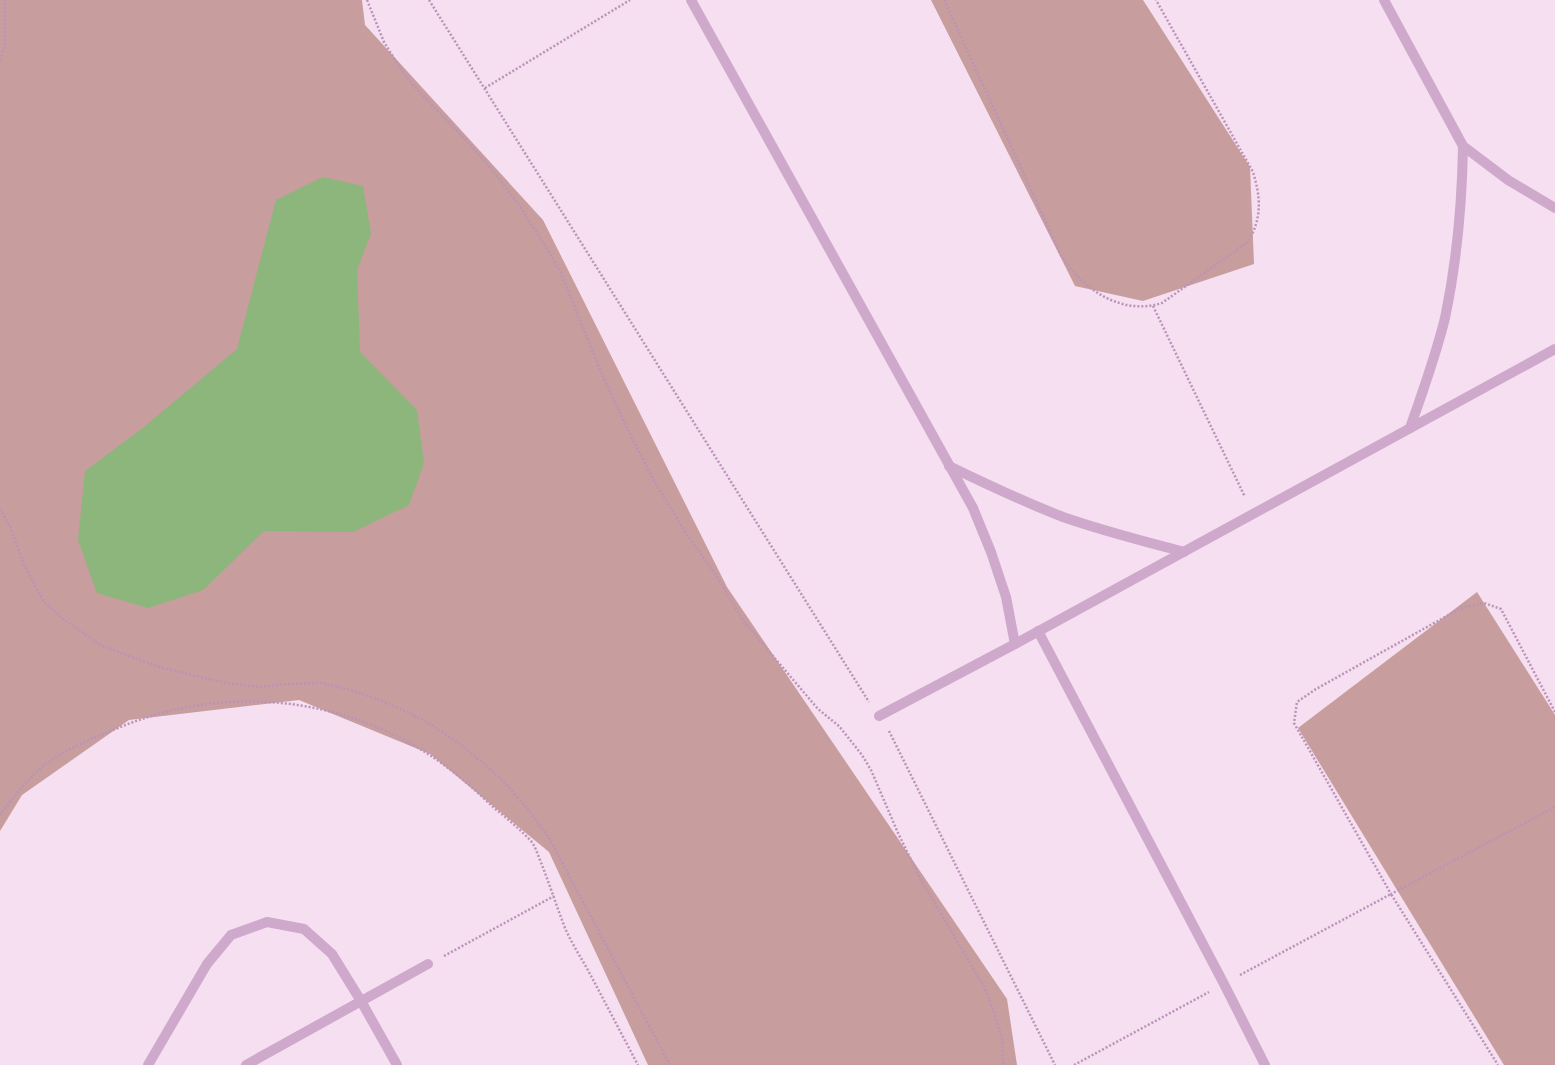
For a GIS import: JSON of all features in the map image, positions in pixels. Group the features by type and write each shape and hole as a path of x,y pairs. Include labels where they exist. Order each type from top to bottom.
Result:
{"street":[{"path":"691,0 972,508 991,552 1006,597 1015,644"},
{"path":"1384,0 1463,146 1508,180 1555,208"},
{"path":"1410,428 1430,374 1445,317 1455,261 1462,204 1463,146"},
{"path":"879,716 1015,644 1555,349"},
{"path":"949,466 1005,493 1063,517 1123,536 1184,552"},
{"path":"1038,631 1224,984 1265,1065"},
{"path":"148,1065 207,964 231,935 267,922 304,929 332,954 361,1000 397,1065"},
{"path":"246,1065 428,964"}],"path":[{"path":"0,60 5,45 5,0"},
{"path":"367,0 384,42 412,84 474,149 497,176 519,205 539,236 560,271 604,379 654,480 684,530 717,577 744,622 818,709 838,726 862,755 871,770 898,833 920,878 984,987 994,1012 1002,1039 1003,1065"},
{"path":"429,0 887,728 1056,1065"},
{"path":"485,88 630,0"},
{"path":"944,0 1061,255 1068,267 1085,286 1108,299 1140,306 1153,306 1162,303 1248,242 1258,218 1260,199 1253,172 1156,0"},
{"path":"1153,306 1252,514"},
{"path":"0,509 10,526 24,565 44,602 62,618 100,645 160,667 226,683 260,687 287,684 321,683 351,690 380,700 429,723 461,745 486,765 509,787 549,838 670,1065"},
{"path":"1498,1065 1391,894 1294,723 1296,702 1316,689 1461,608 1484,603 1500,610 1555,712"},
{"path":"0,815 28,782 48,762 96,736 145,717 174,709 232,701 289,703 324,710 371,725 397,736 451,770 476,790 532,842 566,928 638,1065"},
{"path":"1074,1065 1555,807"},
{"path":"428,964 554,896"}],"shaded area":[{"path":"0,0 362,0 365,25 543,220 727,587 1007,999 1017,1065 648,1065 549,852 430,754 299,700 129,720 22,795 0,831"},
{"path":"931,0 1143,0 1250,167 1254,264 1143,301 1075,286"},
{"path":"323,177 363,186 371,234 357,270 360,352 417,410 424,463 409,505 353,532 264,531 203,590 148,608 97,593 78,540 85,471 144,427 237,349 276,200"},
{"path":"1477,592 1555,715 1555,1065 1504,1065 1298,728"}]}
